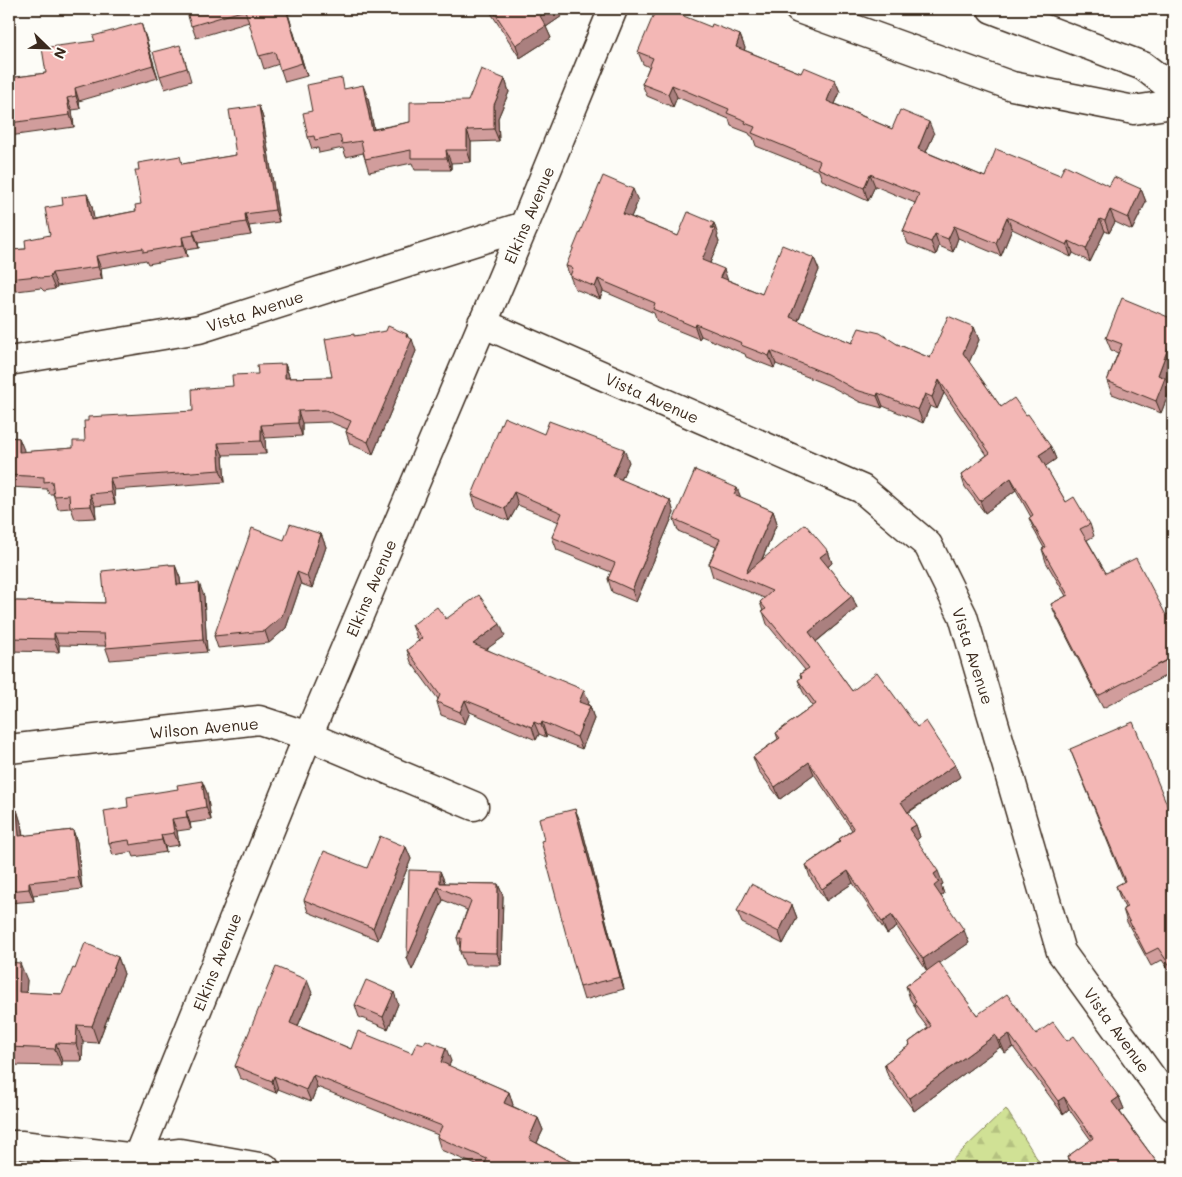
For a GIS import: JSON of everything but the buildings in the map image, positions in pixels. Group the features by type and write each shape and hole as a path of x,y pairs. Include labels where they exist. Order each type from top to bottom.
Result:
{"street":[{"name":"Elkins Avenue","path":"135,1163 308,736 524,226 613,9"},
{"path":"799,9 1012,86 1134,110 1173,104"},
{"path":"992,9 1143,66 1173,89"},
{"name":"Vista Avenue","path":"9,361 199,329 524,226"},
{"name":"Vista Avenue","path":"482,324 862,489 928,545 963,616 1061,952 1173,1107"},
{"name":"Wilson Avenue","path":"9,749 259,720 308,736 474,806"},
{"path":"9,1145 21,1145 135,1163 180,1153 265,1168"}],"green space":[{"path":"1006,1109 1043,1168 944,1168"}]}
